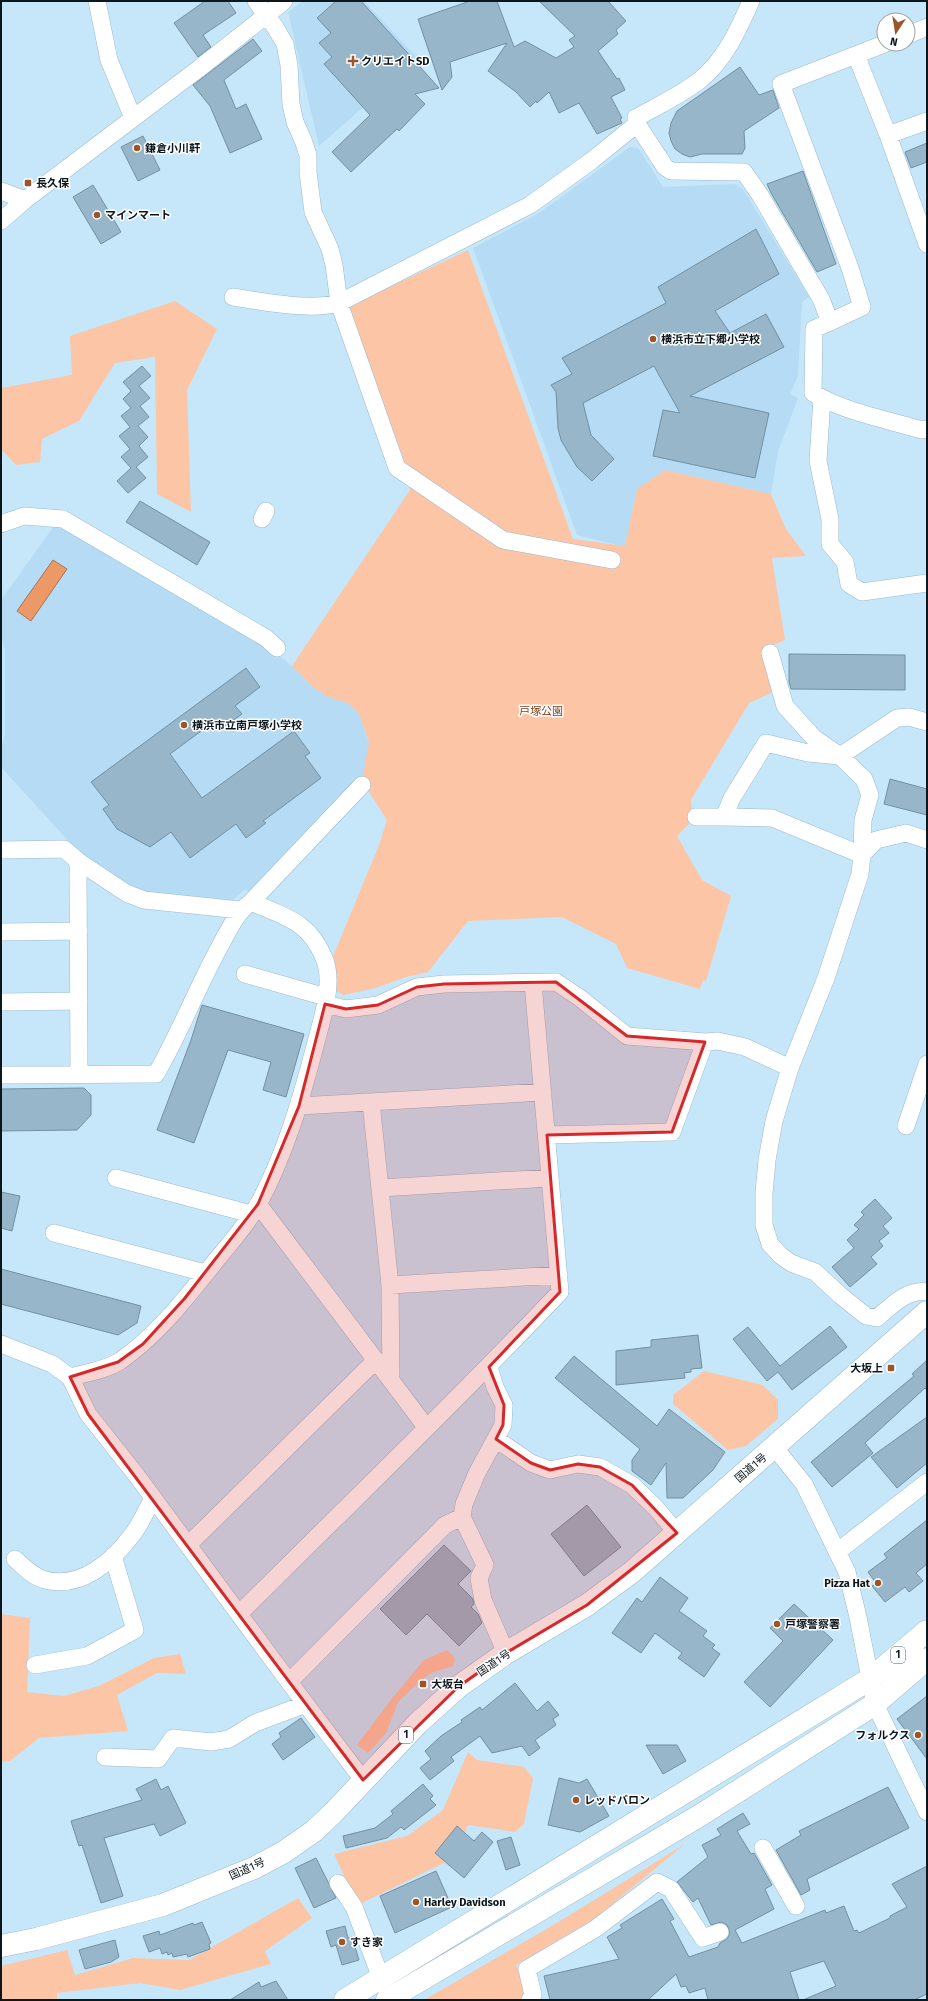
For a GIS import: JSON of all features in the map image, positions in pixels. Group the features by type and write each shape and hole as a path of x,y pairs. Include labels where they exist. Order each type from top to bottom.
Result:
{"highway":[{"name":"国道1号","path":"1,1946 36,1939 163,1906 254,1868 284,1852 314,1831 334,1812 417,1724 458,1687 506,1653 587,1605 632,1572 775,1448 927,1312"},
{"name":"1","path":"345,2000 870,1680 927,1631"},
{"name":"1","path":"387,2000 699,1816 875,1704 927,1659"}],"street":[{"path":"97,1 110,60 133,118"},
{"path":"256,1 285,44 289,65 291,104 295,122 308,155 308,172 313,212 331,254 339,304 397,468 503,540 612,560"},
{"path":"1,221 25,200 284,1"},
{"path":"751,1 735,35 719,59 700,80 636,118 637,124 664,167 671,171 744,172 760,195 817,292 830,322"},
{"path":"916,32 927,27"},
{"path":"876,47 782,84 850,268 862,307 814,329 813,393 822,398 866,414 922,430 927,429"},
{"path":"856,54 888,135 921,211 927,244"},
{"path":"888,135 927,121"},
{"path":"233,297 278,304 329,306 339,304 530,205 592,161 637,124"},
{"path":"1,191 25,200"},
{"path":"822,398 818,461 830,519 830,544 845,562 849,584 862,592 927,583"},
{"path":"1,524 24,516 63,519 266,638 277,648"},
{"path":"770,653 785,706 814,738 840,756 864,779 870,795 863,820 860,874 826,978 790,1068 774,1121 767,1160 764,1193 764,1225 770,1244 780,1255 792,1264 815,1272 866,1316 877,1318 900,1299 921,1290 927,1292"},
{"path":"724,817 732,798 766,743 808,753 840,756 897,718 909,718 927,722"},
{"path":"1,1075 156,1074 167,1056 204,975 246,906 362,785"},
{"path":"696,817 772,818 862,855"},
{"path":"862,855 876,840 906,833 927,840"},
{"path":"1,850 64,849 78,861 126,892 144,900 246,906 299,923 317,943 325,960 328,980 326,1001 299,1106 279,1158 254,1209 206,1273 143,1344 118,1362 93,1372 70,1378"},
{"path":"78,861 79,1074"},
{"path":"1,932 79,931"},
{"path":"245,974 346,1009 378,1005 417,987 437,984 481,982 556,982 580,998 627,1036 705,1042 718,1040 745,1048 790,1068"},
{"path":"239,1614 426,1427 489,1367 560,1292 533,983"},
{"path":"1,1002 79,1001"},
{"path":"547,1135 672,1132 705,1042"},
{"path":"906,1126 927,1064"},
{"path":"299,1106 543,1092"},
{"path":"371,1102 390,1285 391,1380"},
{"path":"116,1178 254,1209 376,1360 426,1427"},
{"path":"380,1188 550,1178"},
{"path":"54,1233 206,1273"},
{"path":"390,1285 559,1275"},
{"path":"1,1344 52,1364 70,1378 88,1414 153,1498 288,1682 363,1780"},
{"path":"188,1545 376,1360"},
{"path":"489,1367 495,1388 504,1405 503,1425 477,1473 464,1504 462,1517 485,1565 479,1578 483,1600 506,1653"},
{"path":"496,1439 531,1463 550,1470 578,1464 600,1467 632,1485 677,1533"},
{"path":"775,1448 804,1484 847,1572 858,1617 875,1704 927,1812"},
{"path":"837,1552 927,1482"},
{"path":"15,1559 33,1574 44,1580 62,1582 81,1579 105,1565 133,1535 153,1498"},
{"path":"288,1682 445,1525 462,1517"},
{"path":"35,1664 87,1656 135,1630 113,1556"},
{"path":"106,1757 158,1759 174,1738 211,1742 229,1740 255,1723 306,1704"},
{"path":"763,1848 796,1906"},
{"path":"530,2000 533,1995 527,1969 596,1929 658,1882 671,1889 703,1938 720,1932"},
{"path":"338,1883 354,1907 380,1978"}],"highlighted area":[{"path":"556,982 627,1036 705,1042 672,1132 547,1135 560,1292 489,1367 504,1405 503,1425 496,1439 531,1463 550,1470 578,1464 600,1467 632,1485 677,1533 587,1605 506,1653 458,1687 363,1780 88,1414 70,1377 118,1362 143,1344 185,1298 258,1204 299,1106 325,1004 346,1009 378,1005 417,987 444,984"}],"shaded area":[{"path":"303,1 364,1 418,59 319,146 288,12"},
{"name":"横浜市立下郷小学校","path":"630,147 639,149 663,187 735,184 743,189 809,297 802,302 798,376 790,394 798,398 778,452 771,494 665,470 637,489 625,547 577,535 473,248 539,213"},
{"name":"横浜市立南戸塚小学校","path":"54,526 255,637 292,666 313,687 328,697 348,703 359,714 370,746 362,781 251,894 245,889 228,904 138,894 99,869 72,845 1,767 1,747 5,736 5,649 1,638 1,600"},
{"path":"53,560 67,569 31,621 17,611"}],"green space":[{"name":"戸塚公園","path":"468,250 573,539 625,546 637,489 665,470 771,494 786,529 806,556 772,558 785,640 767,648 771,693 749,703 691,800 693,820 677,836 702,880 731,896 706,981 703,980 700,989 627,968 616,944 562,917 468,921 428,972 406,977 376,988 343,995 335,990 332,959 379,845 387,820 362,781 369,742 359,714 348,703 328,697 313,687 292,666 410,490 403,457 345,308"},
{"path":"175,301 217,329 187,390 191,512 157,494 155,357 115,363 79,421 42,439 40,462 16,465 1,449 1,388 72,375 70,336"},
{"path":"704,1371 763,1385 778,1400 778,1419 746,1446 728,1450 673,1404 673,1395"},
{"path":"1,1614 30,1618 27,1692 64,1696 99,1686 154,1658 180,1654 186,1674 157,1673 117,1695 128,1731 39,1738 10,1761 1,1762"},
{"path":"447,1650 455,1658 453,1666 431,1673 398,1702 386,1733 368,1753 357,1745 390,1701 424,1660"},
{"path":"468,1752 477,1760 524,1767 533,1778 524,1824 515,1832 468,1825 454,1858 358,1905 334,1854 407,1836 443,1810"},
{"path":"685,1844 594,1919 516,1965 524,1987 522,2000 424,2000 555,1924"},
{"path":"298,1898 312,1918 265,1951 271,1964 180,1990 140,1983 57,1993 57,2000 1,2000 1,1966 67,1950 75,1975 133,1958 189,1960"}],"building":[{"path":"205,1 228,1 236,13 203,35 211,47 198,57 174,23"},
{"path":"336,1 361,1 439,88 415,94 425,104 399,131 397,129 351,172 332,152 370,115 324,64 332,57 319,43 331,33 317,18"},
{"path":"470,1 497,1 514,47 525,41 556,58 574,47 569,40 575,36 539,1 608,1 626,21 616,30 618,34 598,51 617,79 619,78 625,90 611,97 622,118 620,119 622,123 597,134 579,103 559,113 549,92 530,107 516,92 488,71 507,43 450,62 452,77 442,90 418,19"},
{"path":"253,39 262,51 224,80 236,109 246,104 262,139 230,153 210,106 193,85"},
{"path":"740,67 759,95 773,90 779,108 744,131 745,148 742,154 702,154 690,157 675,149 669,133 671,123 677,111"},
{"path":"143,136 160,170 138,181 121,147"},
{"path":"927,143 927,162 911,168 905,152"},
{"path":"803,171 836,264 817,272 767,184"},
{"name":"マインマート","path":"93,185 121,232 101,244 73,197"},
{"path":"756,229 779,274 715,311 730,333 766,314 784,347 690,396 769,413 755,478 653,456 663,410 680,413 654,366 583,403 591,435 614,459 592,481 577,467 561,440 558,428 556,392 551,385 572,374 562,358 666,303 658,287"},
{"path":"142,366 151,376 139,386 150,398 140,406 149,417 138,426 148,437 139,446 148,457 136,467 146,478 128,493 117,481 131,468 121,457 130,449 119,436 130,427 121,416 131,408 123,399 131,391 123,382"},
{"path":"140,501 210,542 197,565 126,522"},
{"path":"789,654 905,655 905,690 791,689 789,682"},
{"path":"246,668 260,687 235,706 242,714 222,728 216,720 170,754 202,798 294,731 310,753 305,756 321,778 263,821 266,823 246,838 236,824 190,858 171,832 150,847 117,829 103,809 109,805 91,782"},
{"path":"890,779 927,789 927,815 884,804"},
{"path":"202,1005 304,1034 286,1097 263,1090 271,1062 228,1050 194,1143 157,1130 191,1040"},
{"path":"84,1088 91,1095 91,1115 77,1130 1,1131 1,1089"},
{"path":"1,1192 20,1196 12,1231 1,1228"},
{"path":"875,1199 892,1218 883,1226 889,1233 879,1241 883,1246 871,1257 877,1264 850,1287 832,1267 854,1248 847,1240 859,1229 854,1225 864,1215 861,1212"},
{"path":"1,1269 141,1306 137,1323 118,1335 1,1304"},
{"path":"830,1326 847,1347 792,1390 778,1372 767,1381 733,1339 748,1327 780,1366"},
{"path":"698,1335 702,1368 691,1369 691,1372 684,1373 685,1378 616,1385 616,1351 651,1347 651,1340"},
{"path":"574,1356 657,1426 669,1409 725,1452 713,1470 683,1498 667,1498 666,1463 651,1485 632,1471 632,1460 640,1449 555,1378"},
{"path":"927,1360 927,1390 925,1388 865,1443 873,1453 832,1487 811,1462 914,1376 912,1374"},
{"path":"927,1417 927,1463 897,1488 871,1457"},
{"path":"587,1505 621,1547 584,1576 551,1534"},
{"path":"927,1520 927,1564 916,1573 923,1581 909,1592 905,1587 885,1602 872,1586 876,1583 868,1572 887,1558 884,1554"},
{"path":"444,1545 471,1571 458,1584 473,1599 474,1604 471,1607 478,1614 482,1623 459,1646 427,1614 406,1635 380,1609"},
{"path":"660,1577 688,1598 679,1611 707,1631 703,1636 715,1645 712,1648 720,1654 704,1677 678,1658 682,1653 655,1633 641,1653 612,1633 637,1598 642,1602"},
{"path":"794,1604 833,1640 770,1707 744,1682 783,1641 770,1628"},
{"path":"515,1683 537,1711 548,1701 559,1715 553,1719 556,1725 535,1740 540,1748 529,1756 522,1746 492,1753 480,1736 451,1757 454,1761 430,1780 420,1768 431,1759 425,1751 441,1736 462,1722 461,1720 480,1707 482,1710"},
{"name":"フォルクス","path":"927,1696 927,1759 897,1719"},
{"path":"301,1718 315,1737 283,1760 272,1744 281,1737 279,1733"},
{"path":"646,1745 677,1745 686,1761 663,1774"},
{"name":"レッドバロン","path":"559,1778 579,1783 587,1779 609,1816 580,1832 548,1825"},
{"path":"156,1779 161,1790 168,1786 186,1823 160,1836 154,1824 104,1838 123,1896 101,1903 82,1845 79,1846 71,1821 142,1800 136,1789"},
{"path":"423,1784 433,1796 430,1799 436,1805 404,1830 401,1827 387,1838 346,1848 343,1836 375,1828 393,1814 391,1811"},
{"path":"888,1787 909,1828 807,1879 810,1890 801,1895 776,1850 801,1835 799,1831"},
{"path":"743,1813 750,1824 737,1831 751,1854 754,1853 772,1885 765,1889 774,1909 735,1930 742,1943 825,1910 826,1913 844,1906 854,1931 857,1930 859,1933 890,1918 890,1916 907,1907 892,1884 927,1866 927,1994 914,2000 803,2000 836,1986 824,1961 790,1972 799,2000 708,2000 705,1988 689,1993 686,1986 681,1987 676,1974 648,2000 550,2000 544,1976 619,1959 607,1937 622,1928 620,1925 662,1899 674,1919 670,1921 689,1957 718,1947 720,1943 727,1939 730,1933 727,1925 721,1922 711,1925 698,1898 693,1902 677,1882 708,1857 702,1845 721,1835 717,1829"},
{"path":"457,1826 474,1841 482,1832 493,1842 464,1878 435,1853"},
{"path":"511,1837 520,1865 506,1870 497,1841"},
{"path":"316,1858 336,1898 314,1908 295,1868"},
{"name":"Harley Davidson","path":"436,1871 452,1907 395,1933 380,1896"},
{"path":"202,1922 211,1943 209,1944 210,1949 188,1957 187,1954 173,1957 172,1953 168,1955 167,1952 162,1954 160,1948 149,1952 143,1936 159,1931 160,1935 193,1923 194,1925"},
{"name":"すき家","path":"345,1926 348,1938 352,1937 359,1960 342,1965 336,1945 331,1947 326,1931"},
{"path":"115,1940 119,1957 111,1962 85,1969 79,1950"},
{"path":"276,1981 288,2000 230,2000 259,1982 261,1987"}],"place":[{"name":"クリエイトSD","path":"353,61"},
{"name":"鎌倉小川軒","path":"137,148"},
{"name":"長久保","path":"28,183"},
{"name":"マインマート","path":"97,215"},
{"name":"横浜市立下郷小学校","path":"653,339"},
{"name":"横浜市立南戸塚小学校","path":"184,725"},
{"name":"大坂上","path":"891,1368"},
{"name":"Pizza Hat","path":"878,1583"},
{"name":"戸塚警察署","path":"777,1624"},
{"name":"大坂台","path":"423,1684"},
{"name":"フォルクス","path":"918,1735"},
{"name":"レッドバロン","path":"576,1800"},
{"name":"Harley Davidson","path":"416,1902"},
{"name":"すき家","path":"342,1942"}]}
